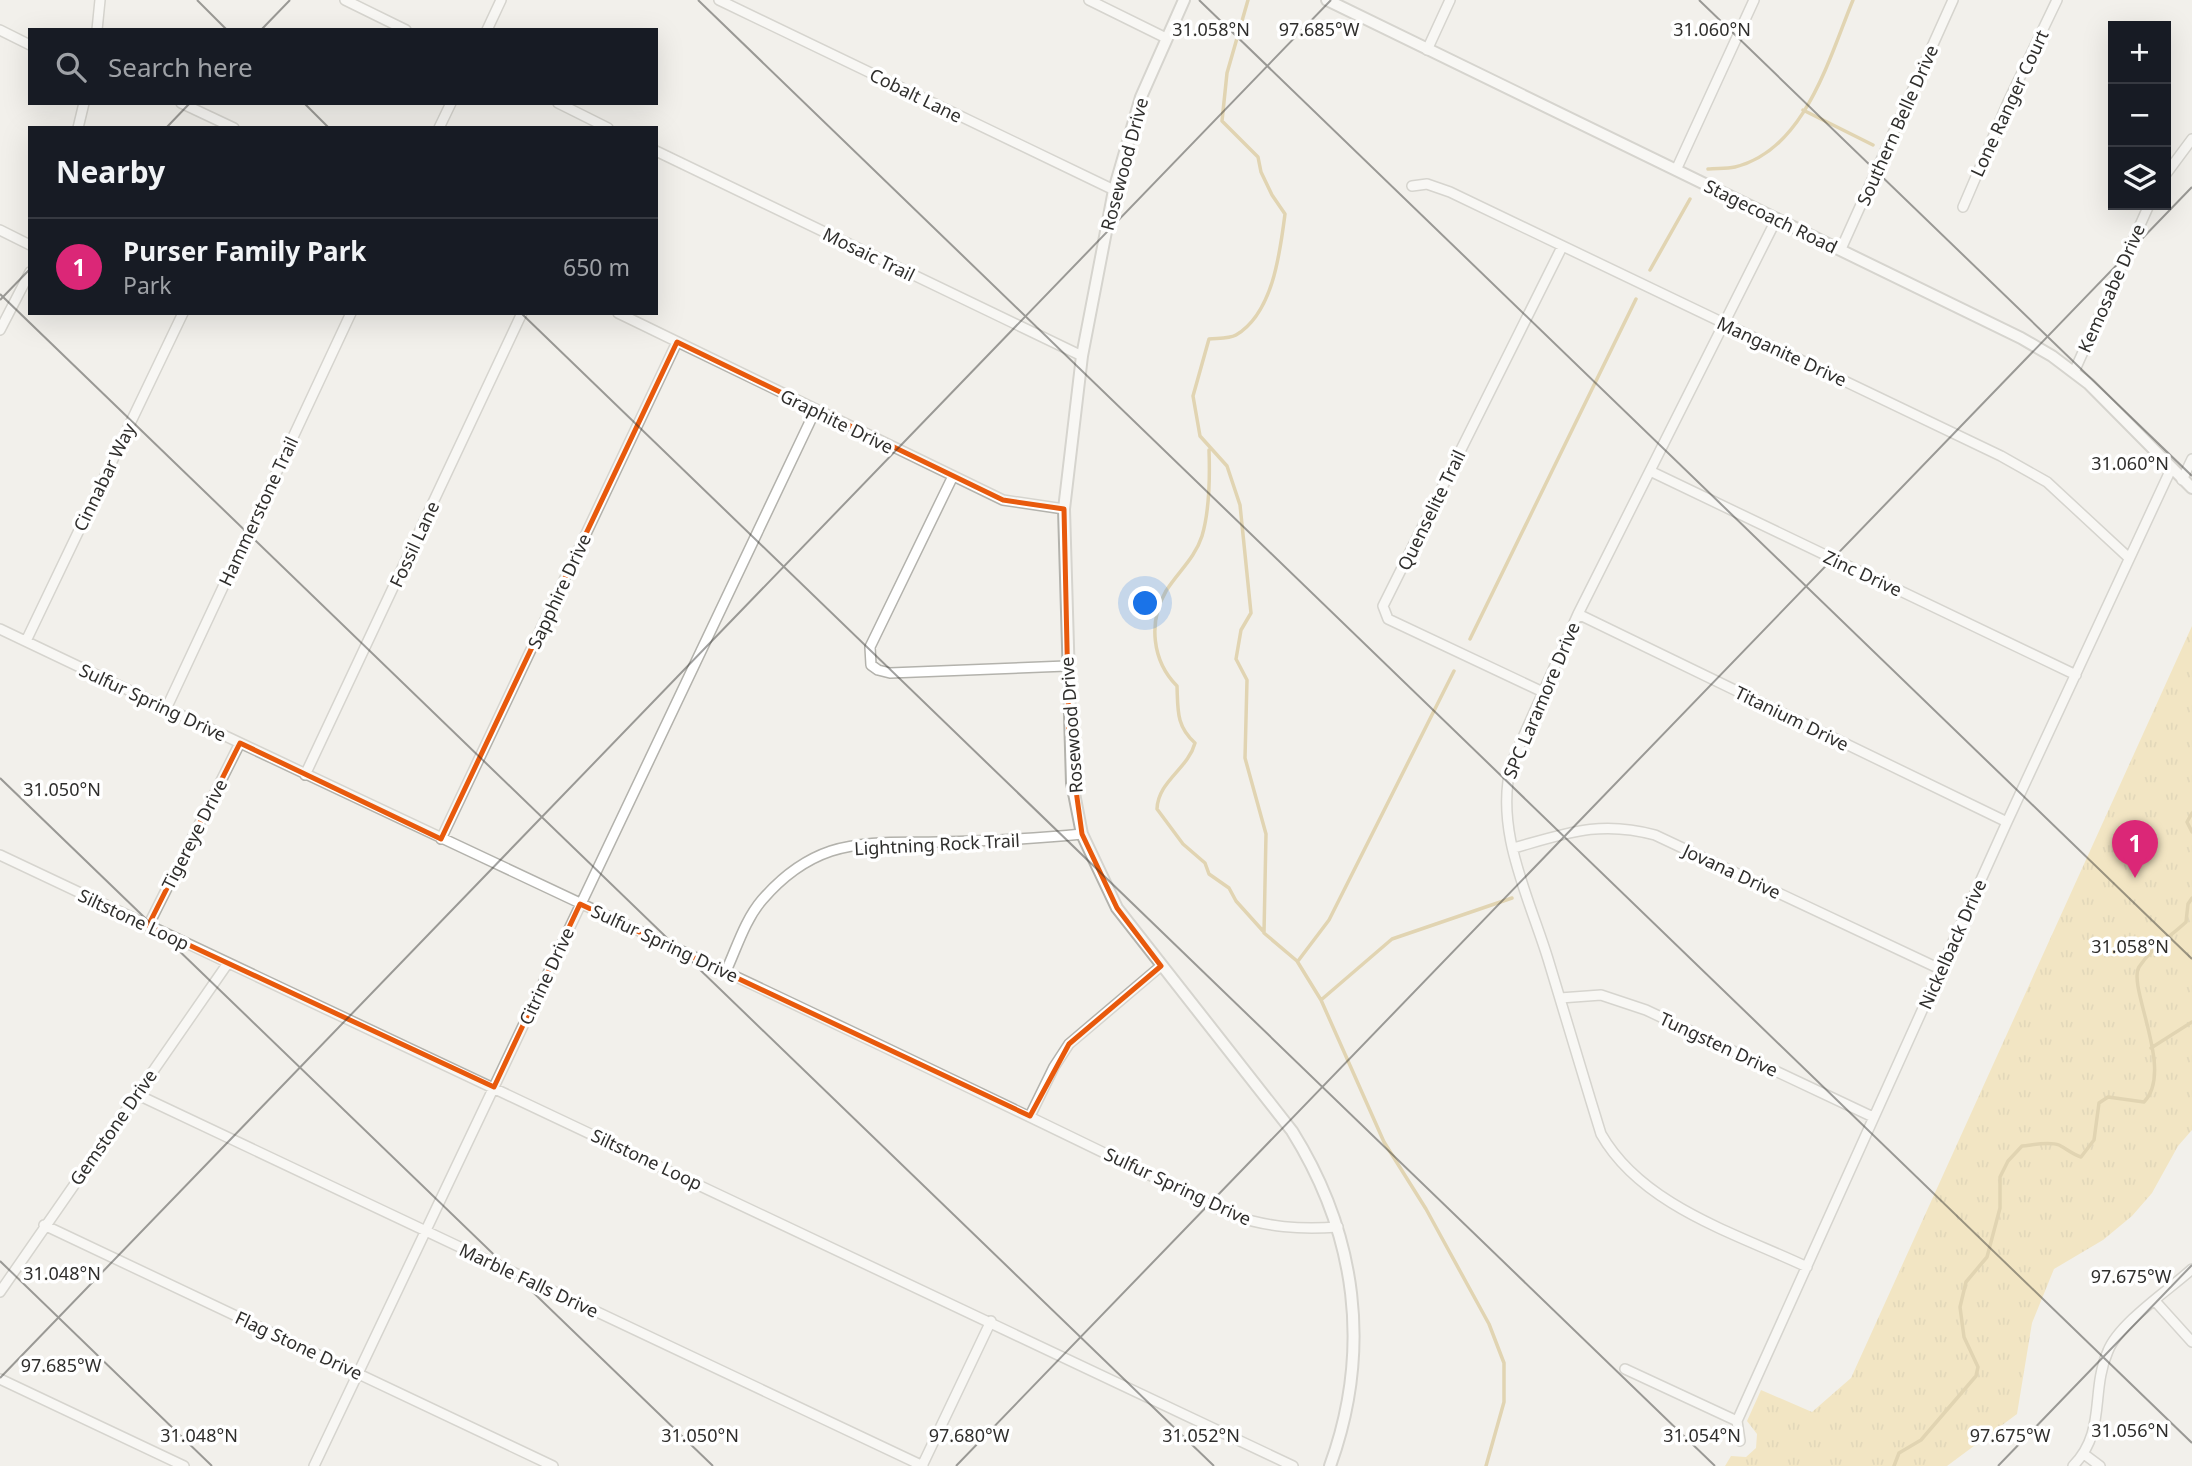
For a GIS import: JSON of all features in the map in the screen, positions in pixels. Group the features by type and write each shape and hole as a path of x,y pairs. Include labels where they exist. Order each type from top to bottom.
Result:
{"street":[{"path":"97,28 100,0"},
{"path":"345,0 402,28"},
{"path":"488,28 501,0"},
{"name":"Cobalt Lane","path":"719,0 1114,190"},
{"path":"1089,0 1166,37"},
{"name":"Rosewood Drive","path":"1184,0 1141,97 1114,190 1082,356 1064,509 1066,666 1072,783 1082,834 1116,908 1292,1131 1310,1160 1338,1227 1349,1267 1353,1345 1345,1426 1330,1466"},
{"name":"Stagecoach Road","path":"1327,0 2021,338 2074,372 2192,488"},
{"path":"1427,50 1450,0"},
{"path":"1676,170 1754,0"},
{"name":"Southern Belle Drive","path":"1841,249 1953,0"},
{"name":"Lone Ranger Court","path":"1963,207 1992,137 2057,0"},
{"path":"0,30 28,44"},
{"path":"78,126 84,105"},
{"path":"185,105 229,126"},
{"path":"440,126 450,105"},
{"path":"562,105 604,126"},
{"path":"2171,167 2192,139"},
{"name":"Mosaic Trail","path":"658,152 1082,356"},
{"name":"Manganite Drive","path":"1412,186 1427,184 1450,192 2030,471 2047,482 2129,558"},
{"name":"Kemosabe Drive","path":"2074,372 2147,210"},
{"name":"SPC Laramore Drive","path":"1777,218 1578,614 1512,762 1505,785 1515,864 1560,998 1601,1134 1627,1171 1648,1190 1807,1267"},
{"path":"0,230 28,244"},
{"name":"Quenselite Trail","path":"1545,693 1388,619 1383,606 1562,247"},
{"path":"0,330 28,276"},
{"name":"Cinnabar Way","path":"26,641 182,315"},
{"name":"Hammerstone Trail","path":"166,709 350,315"},
{"name":"Fossil Lane","path":"305,775 521,315"},
{"name":"Graphite Drive","path":"622,315 1003,500 1064,509"},
{"name":"Sapphire Drive","path":"441,839 677,342"},
{"name":"Citrine Drive","path":"314,1466 815,411"},
{"path":"2182,480 2192,459"},
{"name":"Nickelback Drive","path":"1737,1421 2007,821 2171,468"},
{"name":"Zinc Drive","path":"1650,471 2076,675"},
{"path":"953,476 870,647 871,664 878,670 890,673 1066,666"},
{"name":"Titanium Drive","path":"1578,614 2007,821"},
{"name":"Sulfur Spring Drive","path":"0,629 305,775 726,971 1231,1215 1267,1227 1304,1230 1338,1227"},
{"name":"Tigereye Drive","path":"148,926 240,743"},
{"name":"Jovana Drive","path":"1514,848 1588,828 1613,826 1655,835 1940,969"},
{"name":"Lightning Rock Trail","path":"726,971 749,918 761,901 782,879 806,862 832,851 863,844 1021,840 1082,834"},
{"name":"Siltstone Loop","path":"0,855 1293,1466"},
{"name":"Gemstone Drive","path":"0,1292 228,963"},
{"path":"1030,1116 1054,1067 1069,1044 1161,966"},
{"name":"Tungsten Drive","path":"1560,998 1601,995 1634,1005 1873,1117"},
{"name":"Marble Falls Drive","path":"136,1094 922,1466"},
{"name":"Flag Stone Drive","path":"44,1225 553,1466"},
{"path":"2073,1466 2093,1439 2103,1364 2108,1349 2118,1335 2192,1269"},
{"path":"2155,1301 2192,1342"},
{"path":"922,1466 990,1321"},
{"path":"1625,1369 1737,1421 1740,1441"},
{"path":"0,1379 184,1466"},
{"path":"2084,1454 2100,1466"}],"highlighted area":[{"path":"677,342 1003,500 1064,509 1069,739 1082,834 1117,908 1161,966 1069,1044 1030,1116 580,904 494,1087 148,926 240,743 441,839"}],"green space":[{"path":"2192,626 2192,1130 2178,1146 2152,1193 2132,1216 2103,1240 2054,1269 2032,1323 2017,1414 1947,1466 1725,1466 1731,1456 1746,1457 1756,1448 1757,1434 1747,1421 1761,1390 1812,1412 1851,1378"}],"waterway":[{"path":"1248,0 1227,73 1222,121 1258,157 1261,172 1285,214 1283,229 1273,281 1259,312 1249,325 1236,335 1209,339 1193,396 1200,436 1227,466 1240,505 1251,613 1241,630 1236,659 1247,680 1245,758 1266,834 1264,933 1297,961 1321,1000 1384,1142 1426,1209 1489,1324 1504,1363 1504,1402 1486,1466"},
{"path":"1708,169 1735,167 1759,157 1780,142 1797,122 1824,74 1853,0"},
{"path":"1803,110 1873,145"},
{"path":"1650,270 1690,199"},
{"path":"1470,639 1636,299"},
{"path":"1209,450 1208,504 1202,536 1191,558 1166,591 1160,603 1155,628 1155,641 1162,665 1177,686 1181,724 1195,743 1186,760 1162,791 1157,809 1183,844 1205,863 1209,874 1229,888 1236,901 1263,931"},
{"path":"1298,961 1329,920 1454,671"},
{"path":"2192,813 2187,822 2192,832"},
{"path":"1321,1000 1392,939 1512,898"},
{"path":"1894,1466 1899,1453 1921,1440 1976,1376 1978,1367 1964,1337 1960,1307 1966,1282 1987,1257 2000,1208 2000,1177 2008,1161 2022,1146 2046,1143 2059,1145 2081,1157 2094,1140 2099,1103 2108,1097 2144,1102 2152,1088 2155,1071 2153,1051 2139,992 2139,967 2155,948 2186,922 2188,904 2192,898"},
{"path":"2151,1048 2192,1022"}],"place":[{"name":"Purser Family Park","path":"2135,878"}]}
